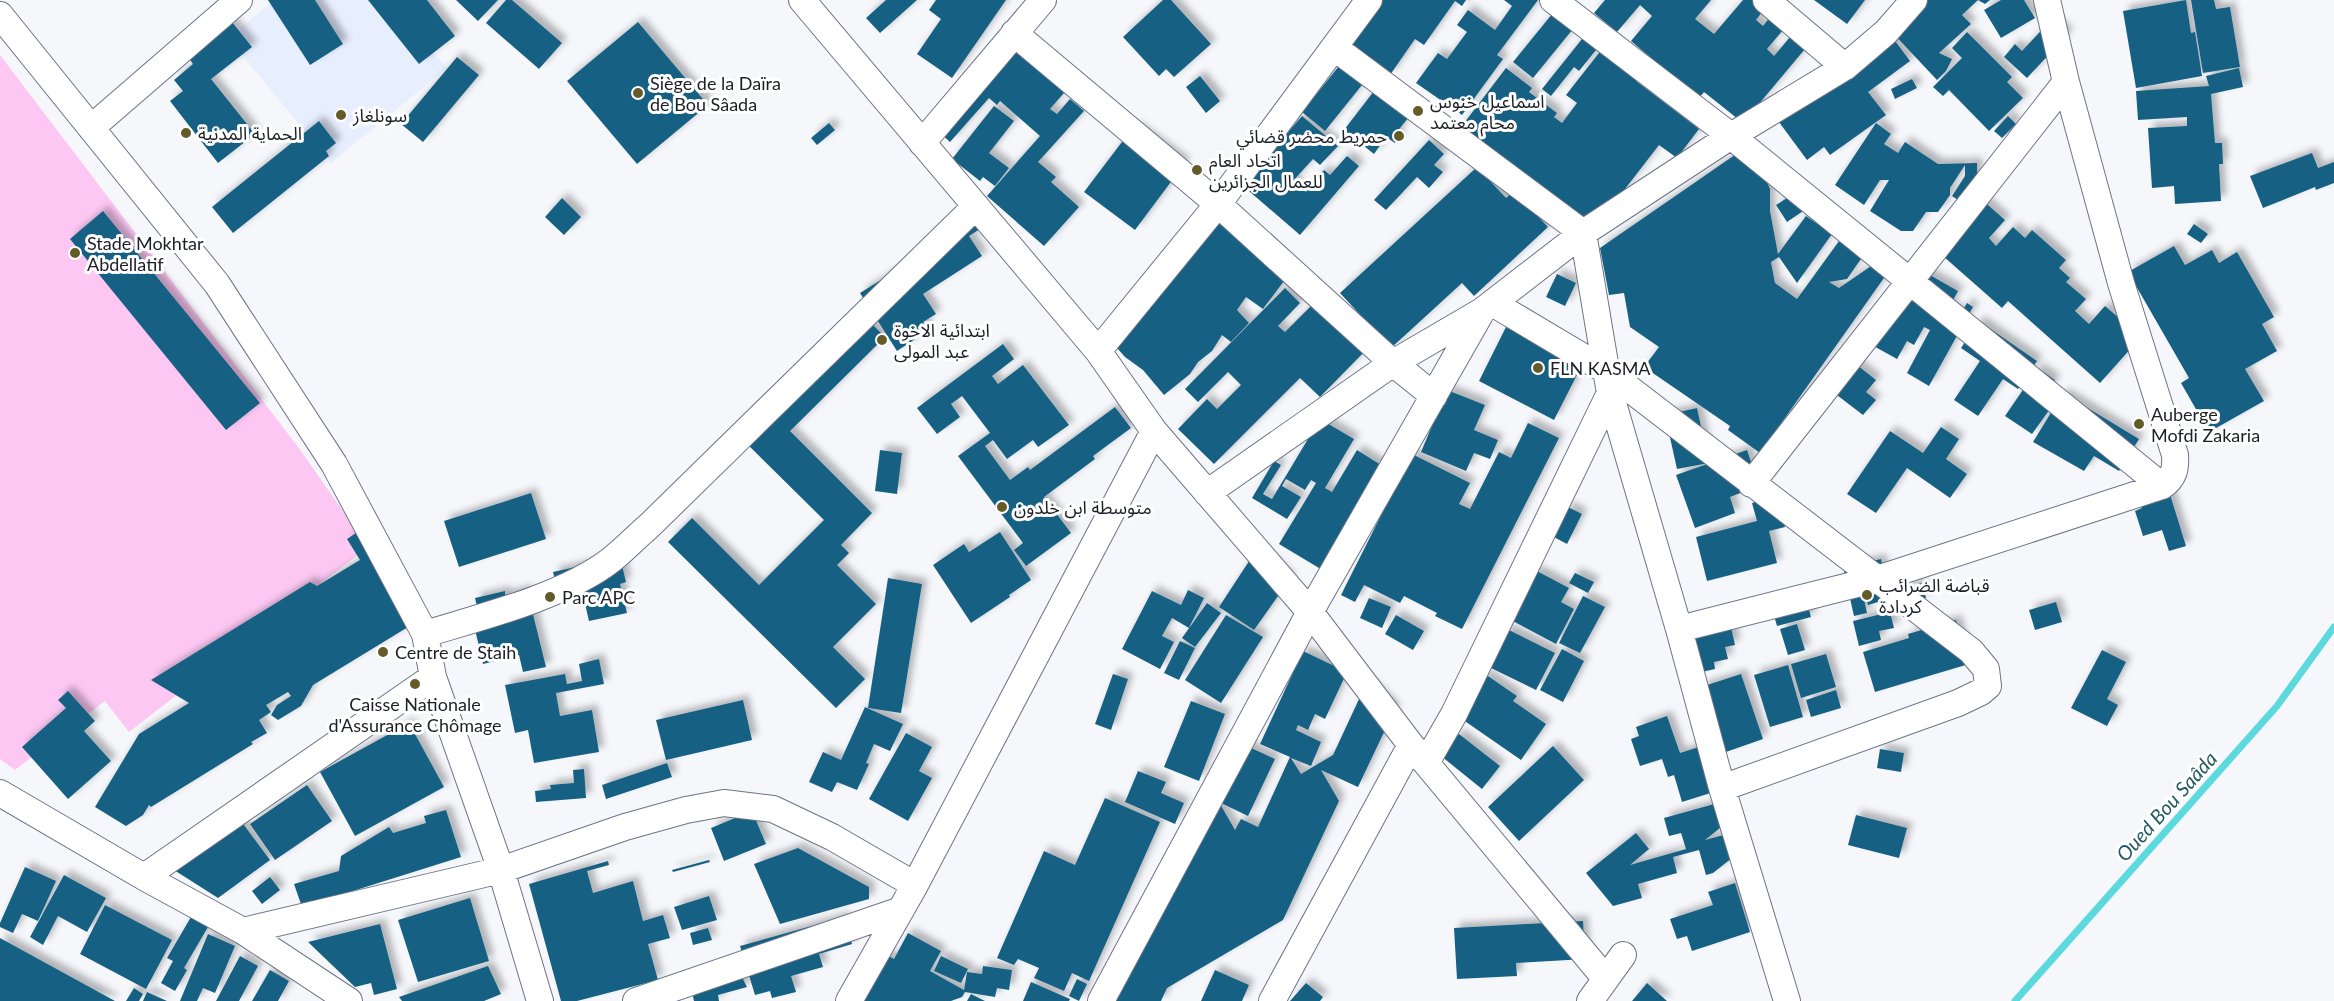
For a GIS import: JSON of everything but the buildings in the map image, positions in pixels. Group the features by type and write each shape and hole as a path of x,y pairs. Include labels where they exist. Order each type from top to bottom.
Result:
{"street":[{"path":"91,128 239,0"},
{"path":"802,0 1098,351 1154,431 1310,612 1419,754 1605,978"},
{"path":"922,144 1043,0"},
{"path":"1098,351 1218,204 1369,0"},
{"path":"1553,0 1731,136 2162,486"},
{"path":"1766,0 1845,67"},
{"path":"1207,493 1393,363 1488,307 1583,233 1731,136 1845,67 1886,32 1914,0"},
{"path":"1679,629 1877,579 2162,486 2171,479 2175,472 2175,454 2121,283 2066,82 2047,0"},
{"path":"0,15 217,284 334,464 425,634 433,677 501,870 540,1001"},
{"path":"1014,33 1218,204 1393,363 1434,396"},
{"path":"1335,48 1583,233 1607,381 1679,629 1722,788 1787,1001"},
{"path":"1751,484 2066,82"},
{"path":"425,634 505,609 582,578 610,561 649,526 976,206"},
{"path":"1488,307 1607,381 1751,484 1971,651 1986,669 1988,686 1958,703 1722,788"},
{"path":"1101,1001 1310,612 1488,307"},
{"path":"1272,1001 1419,754 1454,714 1607,381"},
{"path":"849,1001 915,885 1154,431"},
{"path":"144,878 433,677"},
{"path":"0,793 144,878 243,931 349,1001"},
{"path":"243,931 501,870 625,827 686,810 724,803 773,809 832,837 915,885"},
{"path":"636,1001 901,910"},
{"path":"1590,1001 1623,955"}],"shaded area":[{"name":"سونلغاز","path":"275,0 391,0 447,68 331,163 228,38"},
{"name":"Stade Mokhtar Abdellatif","path":"0,55 301,451 368,547 129,732 105,701 15,770 0,759"}],"waterway":[{"name":"Oued Bou Saâda","path":"2015,1001 2277,706 2334,627"}],"place":[{"name":"Siège de la Daïra de Bou Sâada","path":"638,93"},
{"name":"اسماعيل خنوس محام معتمد","path":"1418,111"},
{"name":"سونلغاز","path":"341,115"},
{"name":"الحماية المدنية","path":"186,133"},
{"name":"حمريط محضر قضائي","path":"1399,136"},
{"name":"اتحاد العام للعمال الجزائرين","path":"1197,170"},
{"name":"Stade Mokhtar Abdellatif","path":"75,253"},
{"name":"ابتدائية الاخوة عبد المولى","path":"882,340"},
{"name":"FLN KASMA","path":"1538,368"},
{"name":"Auberge Mofdi Zakaria","path":"2139,424"},
{"name":"متوسطة ابن خلدون","path":"1002,507"},
{"name":"قباضة الضرائب كردادة","path":"1867,595"},
{"name":"Parc APC","path":"550,597"},
{"name":"Centre de Staih","path":"383,652"},
{"name":"Caisse Nationale d'Assurance Chômage","path":"415,684"}]}
